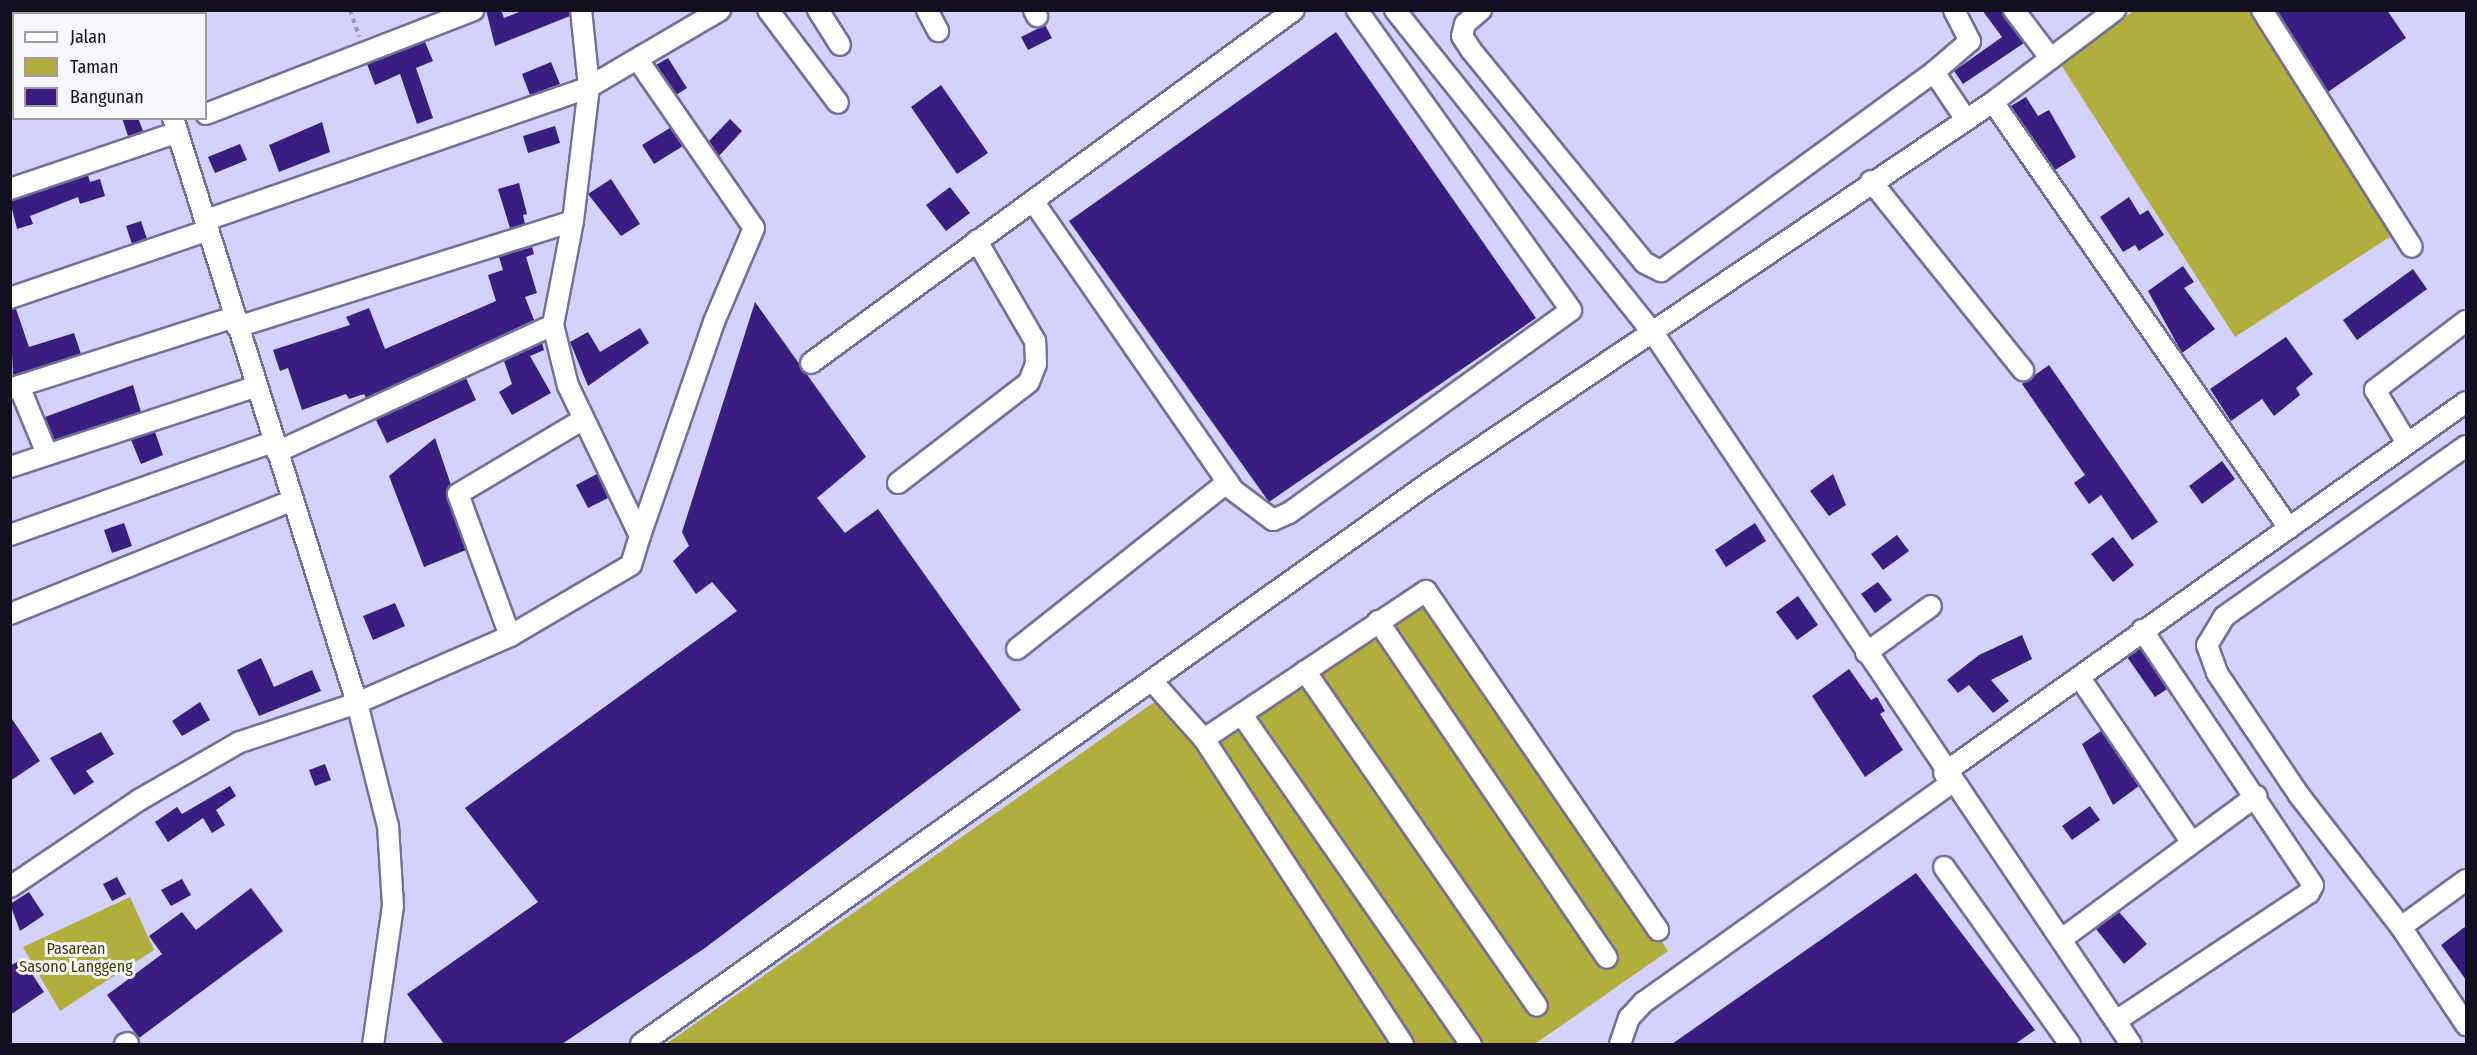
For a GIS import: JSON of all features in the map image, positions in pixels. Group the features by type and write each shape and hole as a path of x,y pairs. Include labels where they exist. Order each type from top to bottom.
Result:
{"street":[{"path":"207,114 474,10"},
{"path":"581,10 589,87 573,221 553,325 582,420 640,536"},
{"path":"10,298 589,87 720,10"},
{"path":"768,10 838,103"},
{"path":"818,10 840,45"},
{"path":"927,10 938,31"},
{"path":"811,363 1294,10"},
{"path":"1034,201 1228,482 1272,520 1289,513 1570,310 1357,10"},
{"path":"1395,10 1654,334 1948,778 2062,938 2131,1044"},
{"path":"1481,10 1465,24 1462,36 1470,50 1645,263 1661,271 1934,72 1970,41 1954,10"},
{"path":"2014,10 2051,59"},
{"path":"641,1044 1153,682 1430,482 1654,334 1871,181 1993,102 2115,10"},
{"path":"2262,10 2412,248"},
{"path":"10,887 200,763 281,726 357,703 510,636 631,565 706,345 754,228 638,60"},
{"path":"1934,72 1965,118"},
{"path":"1993,102 2289,528"},
{"path":"10,189 180,123 255,387 357,703 392,860 393,906 373,1044"},
{"path":"1871,181 2023,370"},
{"path":"47,454 15,387 573,221"},
{"path":"898,483 1029,382 1036,364 1035,341 977,242"},
{"path":"2407,442 2375,390 2466,321"},
{"path":"10,535 275,447 553,325"},
{"path":"10,467 255,387"},
{"path":"1620,1044 1629,1018 1644,1002 1948,778 2142,630 2466,402"},
{"path":"510,636 458,494 582,420"},
{"path":"2466,446 2224,617 2207,645 2217,673 2299,795 2401,927 2466,1025"},
{"path":"1017,648 1228,482"},
{"path":"10,614 291,501"},
{"path":"1204,740 1423,591 1431,596 1658,930"},
{"path":"1866,653 1931,606"},
{"path":"1378,621 1607,958"},
{"path":"2116,1021 2312,889 2310,878 2142,630"},
{"path":"1305,671 1537,1006"},
{"path":"2080,678 2192,843"},
{"path":"1153,682 1204,740 1403,1044"},
{"path":"1242,715 1471,1044"},
{"path":"2062,938 2256,796"},
{"path":"1944,867 2070,1044"},
{"path":"2401,927 2466,880"}],"green space":[{"path":"2134,11 2253,11 2396,233 2235,337 2058,60"},
{"path":"1435,590 1668,951 1535,1044 666,1044 1163,696 1199,750 1242,715"},
{"name":"Pasarean Sasono Langgeng","path":"130,897 154,950 60,1011 23,947"}],"building":[{"path":"486,10 501,10 504,18 524,10 569,10 570,16 495,46"},
{"path":"1982,10 2002,10 2024,43 1963,84 1954,71 2002,37"},
{"path":"2277,10 2387,10 2406,38 2328,92"},
{"path":"1045,25 1052,38 1028,50 1021,37"},
{"path":"1336,32 1536,318 1269,502 1069,221"},
{"path":"425,42 433,61 416,68 433,118 417,124 400,74 375,85 367,64"},
{"path":"668,58 687,88 676,95 656,65"},
{"path":"551,62 560,84 530,95 522,74"},
{"path":"941,85 988,153 957,174 911,107"},
{"path":"2026,97 2038,116 2049,110 2076,157 2055,170 2011,106"},
{"path":"730,119 742,131 719,156 709,141"},
{"path":"123,120 139,120 143,131 128,136"},
{"path":"322,122 330,152 279,172 269,145"},
{"path":"555,126 560,143 528,153 523,136"},
{"path":"670,128 683,146 654,164 642,145"},
{"path":"240,144 247,160 215,173 208,157"},
{"path":"88,175 90,182 100,179 105,196 80,204 78,197 30,216 33,224 17,229 10,201"},
{"path":"611,179 640,224 621,236 588,194"},
{"path":"519,183 527,214 523,215 525,224 510,228 498,189"},
{"path":"950,187 970,213 946,231 926,205"},
{"path":"2129,197 2140,215 2148,210 2164,235 2139,251 2135,245 2123,252 2100,217"},
{"path":"141,221 147,239 132,244 126,226"},
{"path":"532,247 534,254 526,257 537,293 525,297 534,320 366,398 364,394 349,399 346,394 302,410 288,368 280,371 273,350 350,325 346,317 369,308 385,349 496,301 488,275 503,270 499,257"},
{"path":"2183,266 2194,282 2184,288 2215,329 2182,353 2148,291"},
{"path":"2413,269 2427,289 2357,340 2343,320"},
{"path":"755,302 866,457 817,498 845,533 878,509 1021,710 705,948 562,1044 444,1044 407,994 538,902 465,808 737,611 712,582 696,594 673,561 689,546 682,532"},
{"path":"16,309 29,347 74,333 81,354 13,375 10,310"},
{"path":"640,328 649,343 588,386 570,342 588,332 600,352"},
{"path":"2286,337 2313,374 2296,388 2300,395 2274,416 2262,399 2231,421 2210,389"},
{"path":"542,343 544,350 530,356 551,393 512,415 499,392 512,384 504,361"},
{"path":"2049,365 2158,522 2132,540 2101,495 2089,504 2074,483 2085,475 2022,384"},
{"path":"466,378 476,400 387,443 376,420"},
{"path":"133,385 141,412 54,440 45,417"},
{"path":"155,432 163,455 141,464 131,440"},
{"path":"435,438 451,485 447,498 466,550 424,567 389,476"},
{"path":"2222,461 2235,479 2202,504 2189,486"},
{"path":"597,474 608,498 588,508 576,485"},
{"path":"1833,474 1846,505 1829,516 1810,491"},
{"path":"124,523 132,546 112,553 104,530"},
{"path":"1755,523 1766,541 1726,567 1715,550"},
{"path":"1897,535 1909,551 1883,570 1871,554"},
{"path":"2113,537 2134,565 2113,582 2091,554"},
{"path":"1878,582 1892,600 1875,613 1861,594"},
{"path":"1798,596 1818,625 1797,640 1776,612"},
{"path":"395,603 405,626 373,640 363,616"},
{"path":"2022,635 2032,659 1991,680 2009,701 1993,713 1969,685 1958,693 1947,680 1979,655"},
{"path":"2140,648 2167,689 2155,697 2127,657"},
{"path":"261,658 274,687 312,670 321,691 259,716 237,670"},
{"path":"1849,669 1871,700 1877,697 1885,711 1880,714 1903,750 1865,777 1812,696"},
{"path":"200,702 210,720 182,736 172,721"},
{"path":"10,716 40,761 10,781"},
{"path":"2101,731 2139,786 2113,805 2082,744"},
{"path":"101,732 114,754 86,771 94,782 74,795 50,758"},
{"path":"325,764 331,780 315,786 309,770"},
{"path":"230,786 236,796 216,810 225,825 212,833 203,818 168,842 155,822 177,807 182,814"},
{"path":"2090,806 2100,820 2072,840 2062,826"},
{"path":"1916,873 2035,1030 2015,1044 1672,1044"},
{"path":"117,877 126,894 112,901 103,884"},
{"path":"182,879 191,895 171,906 161,890"},
{"path":"251,888 283,931 139,1038 107,995 162,954 149,936 182,912 196,930"},
{"path":"29,892 44,915 20,931 10,904"},
{"path":"2119,912 2147,944 2124,964 2096,929"},
{"path":"2466,926 2466,980 2441,945"},
{"path":"22,959 44,992 10,1015 10,966"}]}
